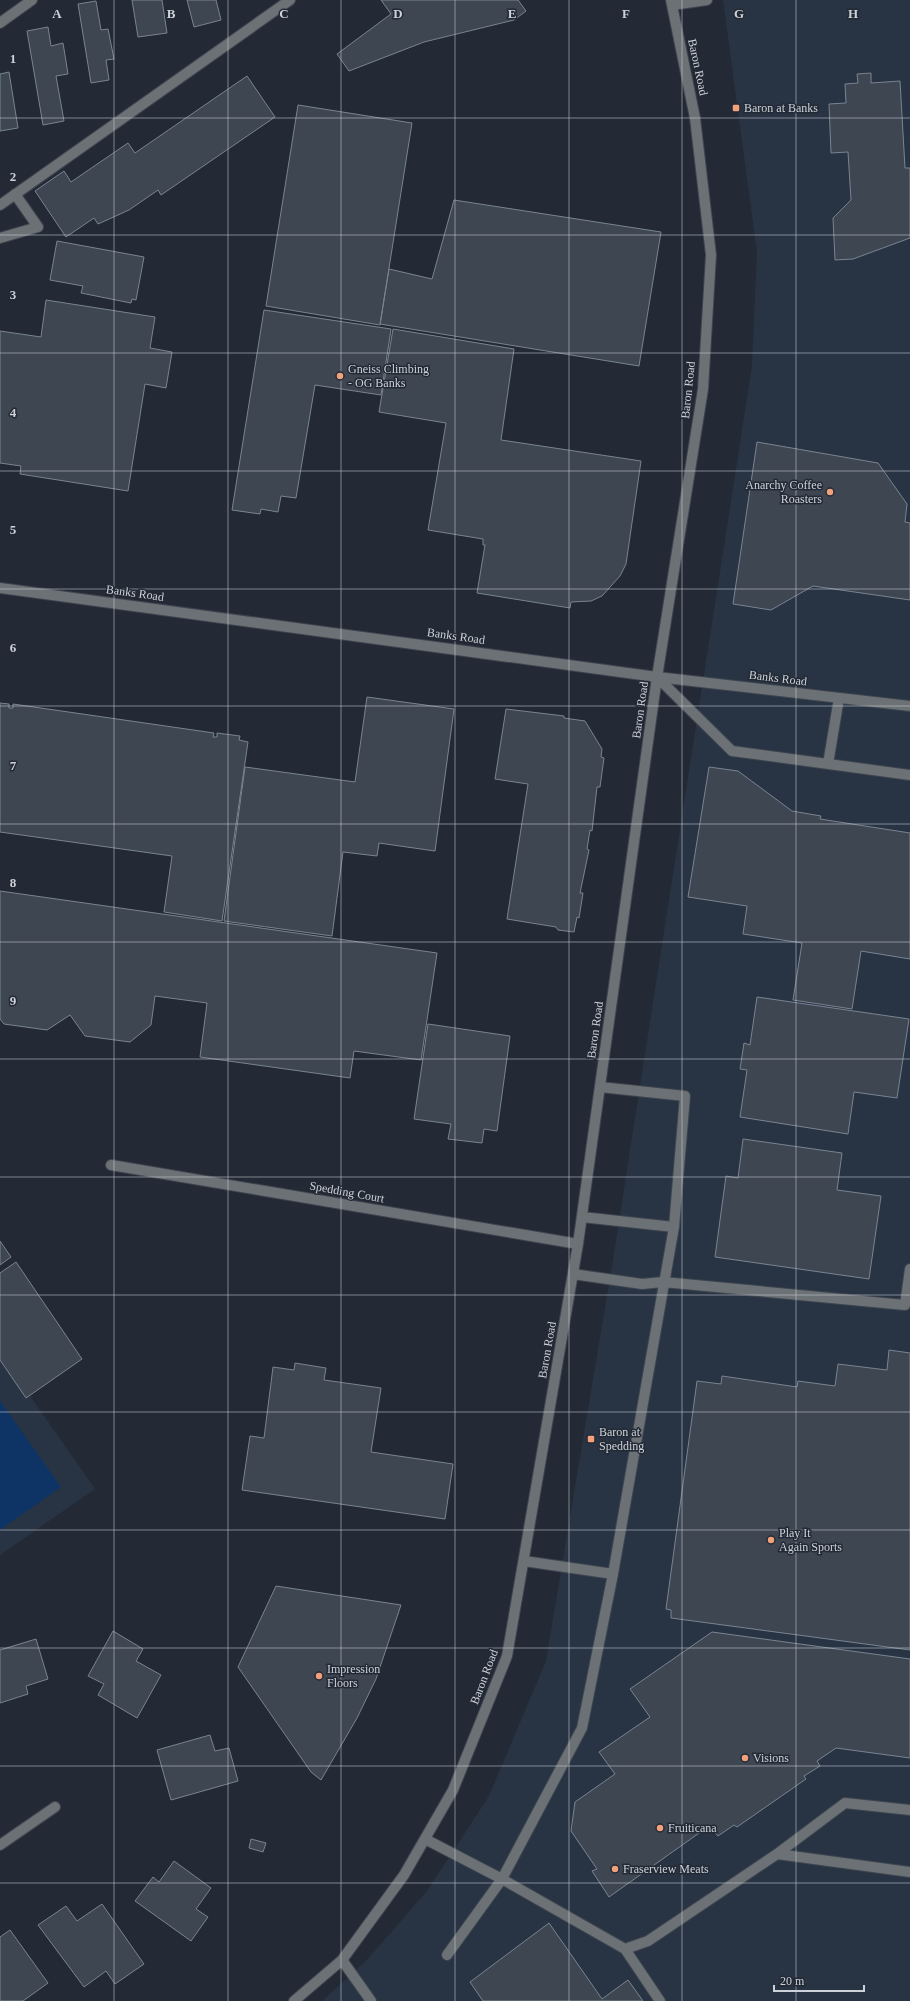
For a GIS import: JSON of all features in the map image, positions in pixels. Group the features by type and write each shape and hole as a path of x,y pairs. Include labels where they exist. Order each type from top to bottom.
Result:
{"street":[{"path":"0,22 32,0"},
{"path":"0,205 290,0"},
{"path":"672,2 707,0"},
{"name":"Baron Road","path":"294,2001 342,1960 404,1875 453,1790 507,1656 578,1244 658,677 703,389 711,255 696,118 672,2"},
{"path":"0,238 38,227 15,194"},
{"name":"Banks Road","path":"0,588 658,677 910,706"},
{"path":"658,677 732,751 910,775"},
{"path":"828,764 839,698"},
{"path":"446,1955 502,1879 582,1728 613,1574 663,1282 674,1227 685,1096 600,1087"},
{"name":"Spedding Court","path":"111,1165 578,1244"},
{"path":"582,1217 674,1227"},
{"path":"573,1274 642,1284 663,1282 907,1305 910,1269"},
{"path":"524,1561 613,1574"},
{"path":"625,1949 648,1941 777,1854 845,1803 910,1810"},
{"path":"0,1845 55,1807"},
{"path":"425,1839 502,1879 625,1949 660,2001"},
{"path":"777,1854 910,1872"},
{"path":"342,1960 370,2001"}],"shaded area":[{"path":"723,0 910,0 910,2001 322,2001 366,1961 427,1891 489,1796 546,1661 613,1260 752,366 757,252"},
{"path":"0,1353 95,1489 0,1555"},
{"path":"0,1401 61,1487 0,1530"}],"building":[{"path":"132,0 162,0 167,33 138,37"},
{"path":"187,0 216,0 221,20 194,27"},
{"path":"381,0 518,0 526,11 514,20 424,42 349,71 337,54 391,14"},
{"path":"96,1 101,30 108,29 114,59 106,60 109,80 91,83 78,4"},
{"path":"48,27 51,46 63,43 68,74 56,76 64,121 43,125 27,31"},
{"path":"9,72 18,128 0,131 0,74"},
{"path":"871,73 871,83 900,81 905,168 910,168 910,238 853,259 835,260 833,218 851,200 848,152 831,153 829,104 846,103 845,84 858,83 857,74"},
{"path":"247,76 275,117 161,195 158,190 129,210 98,224 94,218 66,237 35,191 64,171 71,182 128,143 135,153"},
{"path":"298,105 412,123 380,325 266,306"},
{"path":"454,200 661,232 639,366 380,324 389,269 432,279"},
{"path":"57,241 144,257 136,300 132,299 131,303 81,293 83,286 50,280"},
{"path":"46,300 155,317 150,348 172,352 166,388 145,384 128,491 20,474 21,466 0,463 0,331 41,337"},
{"path":"264,310 391,329 381,395 315,385 296,498 281,496 278,512 261,509 260,514 232,510"},
{"path":"393,329 514,349 501,440 641,461 626,564 620,576 602,596 591,601 571,602 570,608 477,593 485,545 483,545 483,539 428,530 446,423 379,412"},
{"path":"757,442 878,463 907,504 905,522 910,523 910,600 813,586 771,610 733,604"},
{"path":"367,697 454,709 435,851 379,843 377,856 343,852 332,936 224,921 245,767 355,782"},
{"path":"0,703 9,704 9,708 13,708 13,704 214,733 213,737 217,737 217,733 240,736 239,740 248,742 222,921 164,912 172,856 0,832"},
{"path":"506,709 564,716 564,718 585,721 602,749 601,757 604,758 600,787 597,787 592,831 590,830 587,849 589,850 580,893 583,893 579,918 577,917 574,932 558,930 556,927 507,919 528,784 495,779"},
{"path":"709,767 738,771 792,811 821,816 820,819 910,833 910,959 861,951 852,1009 793,1000 802,943 743,934 747,906 688,897"},
{"path":"0,891 437,953 421,1060 354,1051 350,1078 200,1057 207,1003 155,996 151,1025 130,1042 85,1036 70,1015 47,1030 4,1024 0,1019"},
{"path":"757,997 909,1019 897,1098 854,1092 848,1134 740,1117 747,1070 740,1069 744,1043 750,1045"},
{"path":"428,1024 510,1036 497,1131 484,1129 482,1143 448,1139 451,1124 414,1119"},
{"path":"743,1139 842,1153 837,1190 881,1196 869,1279 715,1257 726,1176 738,1178"},
{"path":"0,1241 11,1257 0,1265"},
{"path":"16,1262 82,1359 26,1398 0,1360 0,1273"},
{"path":"889,1350 910,1353 910,1650 671,1618 671,1610 666,1609 697,1381 721,1384 722,1376 797,1387 798,1381 835,1386 838,1364 887,1370"},
{"path":"295,1363 326,1368 324,1380 381,1388 371,1452 453,1464 445,1519 242,1490 250,1436 264,1438 273,1367 294,1370"},
{"path":"276,1586 401,1605 376,1679 357,1718 321,1780 311,1772 238,1667"},
{"path":"113,1631 143,1649 136,1661 161,1675 137,1718 98,1695 104,1684 88,1676"},
{"path":"712,1632 910,1659 910,1758 836,1748 817,1761 820,1766 804,1776 806,1779 737,1827 734,1825 718,1836 709,1826 609,1897 592,1871 597,1869 571,1831 575,1802 615,1774 599,1752 650,1717 630,1689"},
{"path":"36,1639 48,1679 26,1686 28,1694 0,1703 0,1650"},
{"path":"210,1735 215,1751 229,1748 238,1781 171,1800 157,1750"},
{"path":"251,1839 266,1843 263,1852 249,1848"},
{"path":"174,1861 211,1888 196,1909 208,1917 191,1941 135,1901 153,1877 159,1882"},
{"path":"102,1904 144,1964 115,1984 106,1971 84,1987 38,1925 66,1906 77,1921"},
{"path":"549,1923 602,1999 628,1980 643,2001 483,2001 470,1982"},
{"path":"10,1930 48,1983 23,2001 0,2001 0,1937"}],"place":[{"name":"Baron at Banks","path":"736,108"},
{"name":"Gneiss Climbing - OG Banks","path":"340,376"},
{"name":"Anarchy Coffee Roasters","path":"830,492"},
{"name":"Baron at Spedding","path":"591,1439"},
{"name":"Play It Again Sports","path":"771,1540"},
{"name":"Impression Floors","path":"319,1676"},
{"name":"Visions","path":"745,1758"},
{"name":"Fruiticana","path":"660,1828"},
{"name":"Fraserview Meats","path":"615,1869"}]}
